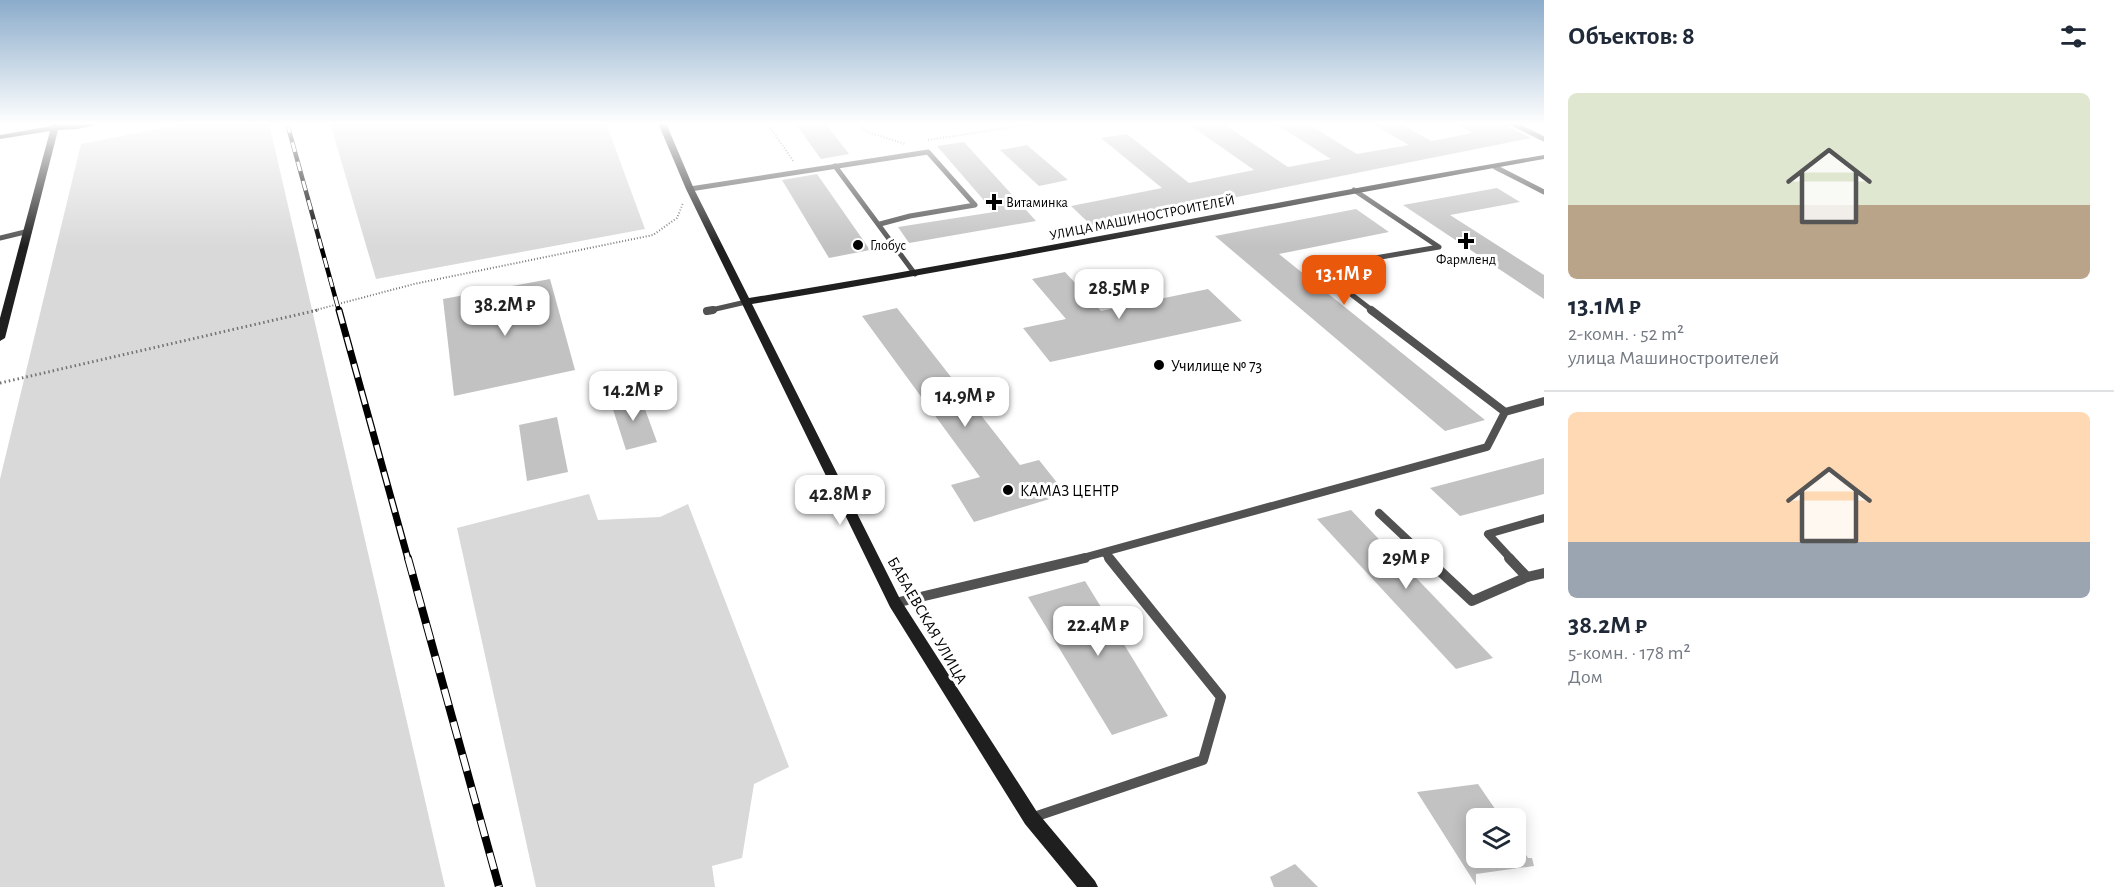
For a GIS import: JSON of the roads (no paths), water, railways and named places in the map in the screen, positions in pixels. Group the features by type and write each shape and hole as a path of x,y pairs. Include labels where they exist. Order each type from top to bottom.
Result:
{"main road":[{"path":"0,338 45,164"},
{"name":"БАБАЕВСКАЯ УЛИЦА","path":"680,164 896,603 1031,818 1089,887"},
{"name":"УЛИЦА МАШИНОСТРОИТЕЛЕЙ","path":"746,302 915,274 1354,190 1505,164"}],"lane":[{"path":"690,189 846,164"},
{"path":"880,224 910,216 975,206 939,164"},
{"path":"835,166 915,274"},
{"path":"1496,166 1544,192"},
{"path":"1354,190 1439,247 1317,268 1505,412"},
{"path":"0,238 29,231"},
{"path":"707,311 746,302"},
{"path":"896,603 1105,553 1487,447 1505,412 1544,402"},
{"path":"1379,513 1472,601 1527,577 1544,573"},
{"path":"1527,577 1488,534 1544,518"},
{"path":"1031,818 1203,760 1221,697 1105,553"}],"railway":[{"path":"298,164 339,311"},
{"path":"339,310 408,559"},
{"path":"408,558 499,887"}],"place":[{"name":"Витаминка","path":"994,202"},
{"name":"Фармленд","path":"1466,241"},
{"name":"Глобус","path":"858,245"},
{"name":"Училище № 73","path":"1159,365"},
{"name":"КАМАЗ ЦЕНТР","path":"1008,490"}]}
